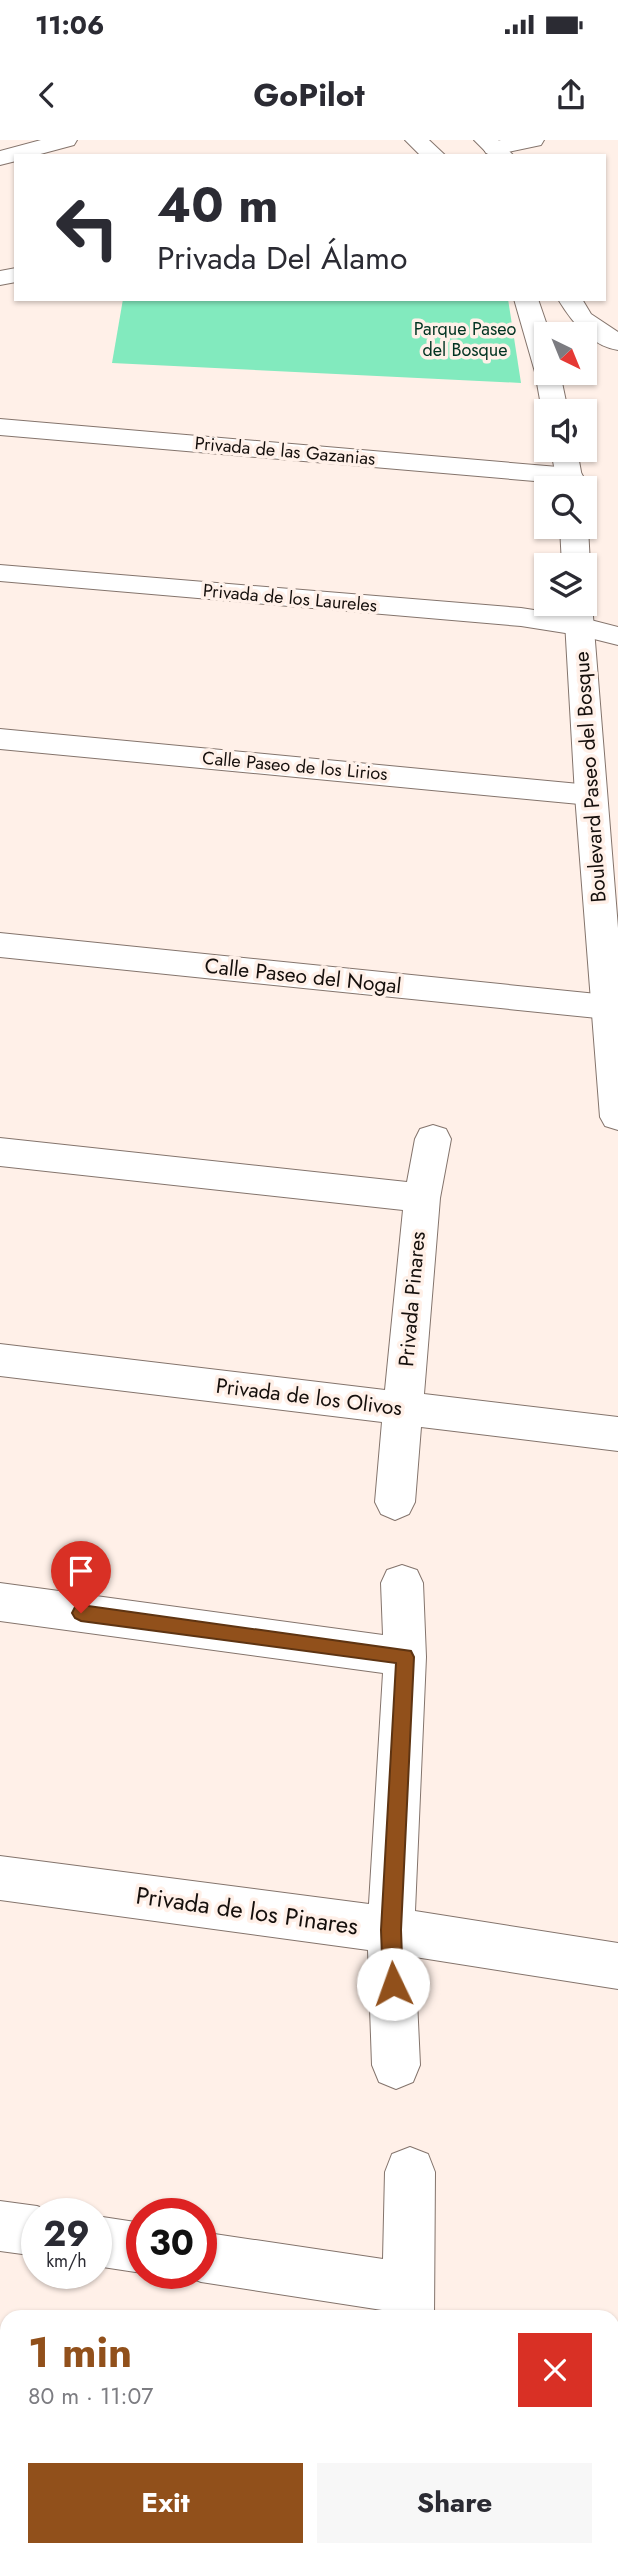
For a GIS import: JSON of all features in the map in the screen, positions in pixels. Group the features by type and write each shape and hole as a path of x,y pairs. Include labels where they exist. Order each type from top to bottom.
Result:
{"street":[{"path":"15,154 66,140"},
{"path":"494,148 533,140"},
{"path":"527,301 534,322"},
{"path":"571,301 582,319 617,344"},
{"path":"600,301 617,344"},
{"name":"Privada de las Gazanias","path":"0,427 534,478"},
{"name":"Privada de los Laureles","path":"0,573 521,617 550,616"},
{"name":"Boulevard Paseo del Bosque","path":"579,616 590,794 618,1117"},
{"name":"Privada de los Laureles","path":"581,616 618,636"},
{"name":"Calle Paseo de los Lirios","path":"0,739 590,794"},
{"name":"Calle Paseo del Nogal","path":"0,945 607,1007"},
{"name":"Privada Pinares","path":"395,1502 422,1198 433,1139"},
{"path":"0,1152 422,1198"},
{"name":"Privada de los Olivos","path":"0,1360 618,1434"},
{"path":"396,2065 391,1930 405,1657 402,1583"},
{"path":"0,1602 405,1657"},
{"name":"Privada de los Pinares","path":"0,1878 391,1930 618,1966"},
{"path":"217,2261 408,2303 410,2172"},
{"path":"0,2226 21,2229"}],"green space":[{"name":"Parque Paseo del Bosque","path":"123,301 508,301 521,383 112,363"}],"route":[{"path":"81,1613 405,1657 391,1930 393,1984"}]}
